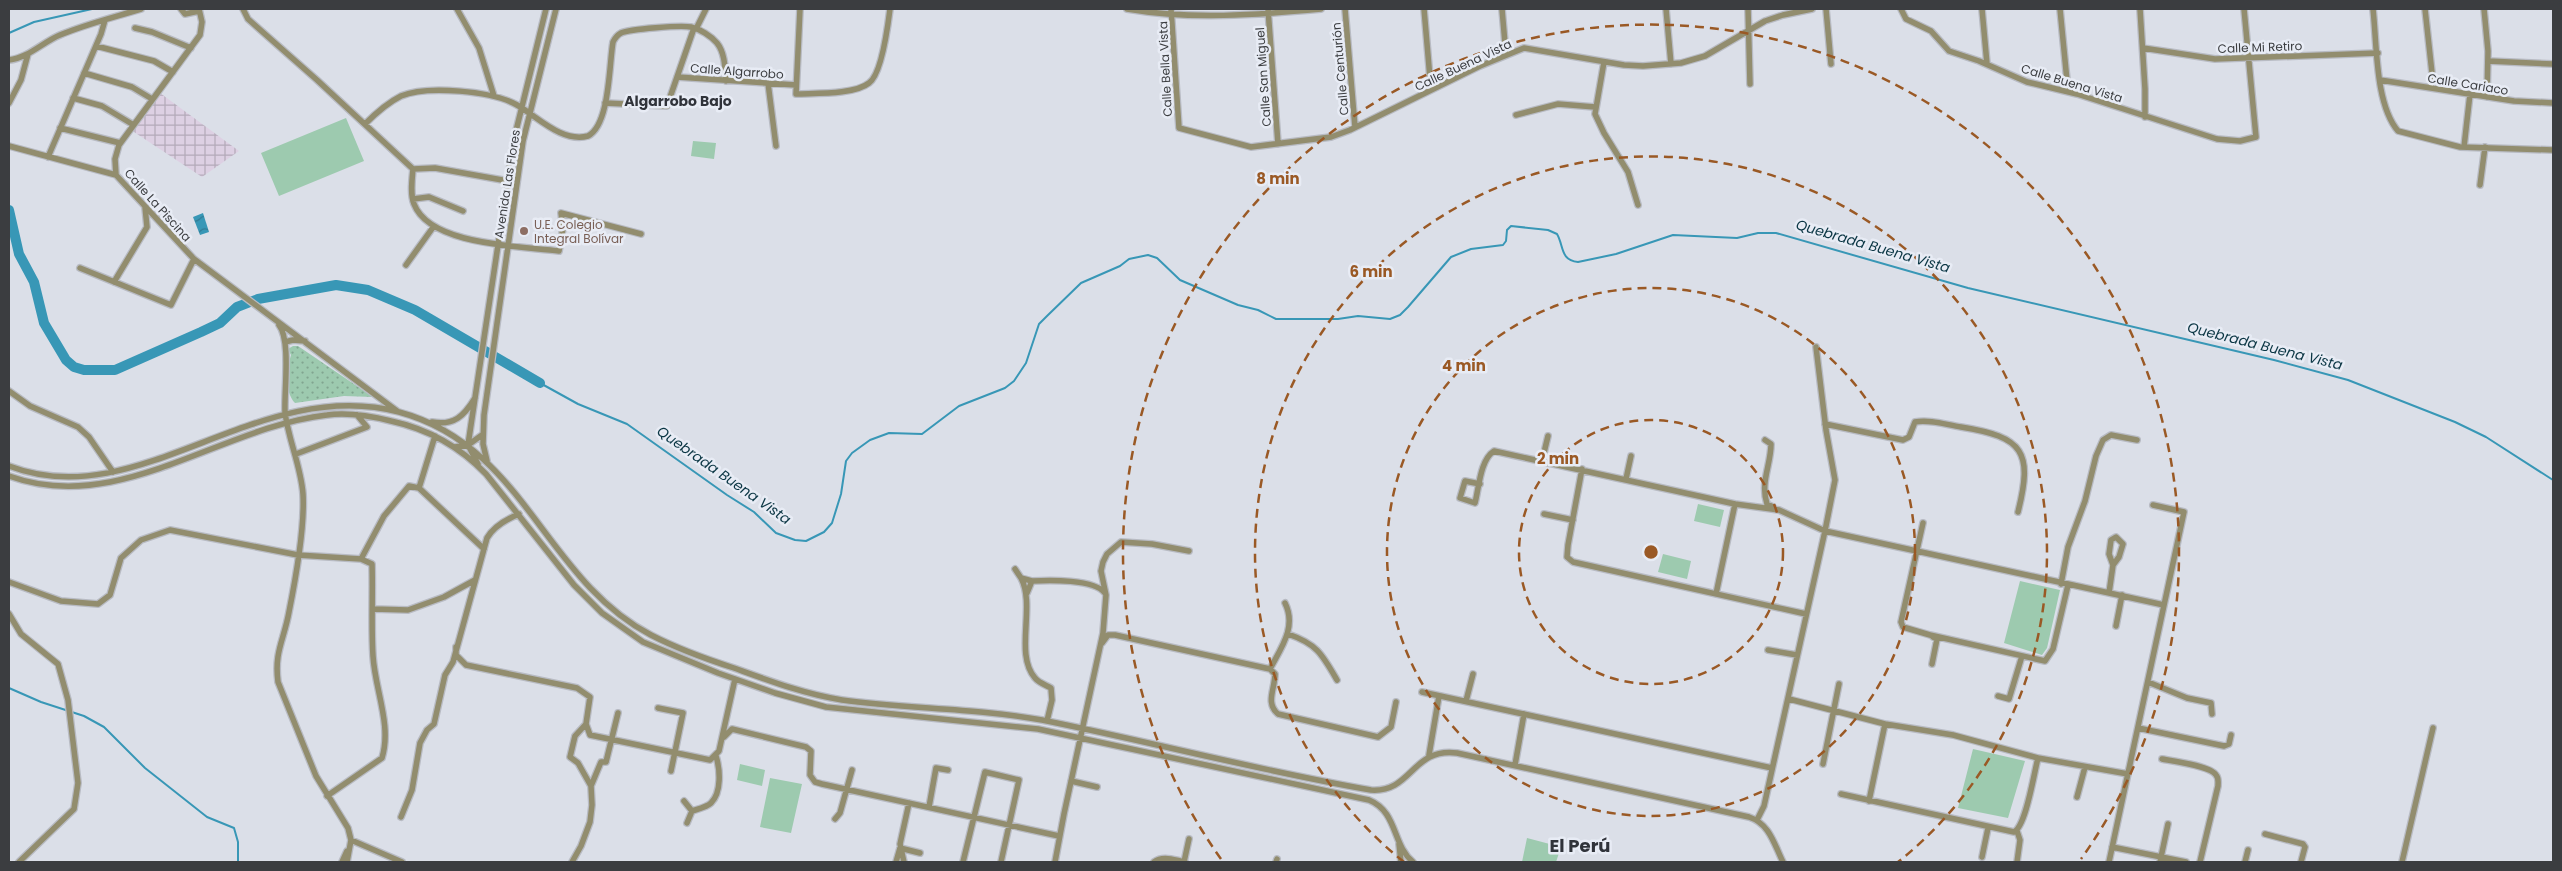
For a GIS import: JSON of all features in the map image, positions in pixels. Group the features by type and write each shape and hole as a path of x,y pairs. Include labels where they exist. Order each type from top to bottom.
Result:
{"street":[{"path":"9,60 28,54 59,36 141,9"},
{"path":"182,9 185,14 199,10"},
{"path":"243,9 248,20 413,169 435,168 508,181"},
{"path":"457,9 479,48 494,96"},
{"name":"Avenida Las Flores","path":"468,445 508,181 522,108 546,9"},
{"name":"Avenida Las Flores","path":"487,461 482,435 522,149 556,9"},
{"path":"605,103 665,107 669,102 695,29 706,9"},
{"path":"800,9 796,94 841,92 862,87 871,82 877,69 890,9"},
{"path":"1127,9 1172,12 1321,9"},
{"name":"Calle Centurión","path":"1345,9 1355,128"},
{"path":"1424,9 1431,90"},
{"path":"1502,9 1506,56"},
{"path":"1666,9 1671,64"},
{"path":"1748,9 1750,84"},
{"name":"Calle Buena Vista","path":"1179,128 1245,146 1331,137 1355,128 1431,90 1506,56 1530,48 1634,66 1671,64 1697,59 1750,29 1783,14 1812,9"},
{"path":"1826,9 1831,64"},
{"name":"Calle Buena Vista","path":"1901,9 1906,20 1931,31 1949,51 1987,64 2027,82 2068,91 2217,139 2240,141 2256,137 2250,58"},
{"path":"1982,9 1987,64"},
{"path":"2060,9 2068,91"},
{"path":"2140,9 2145,117"},
{"path":"2244,9 2250,58"},
{"path":"2373,9 2380,80 2385,107 2398,131 2438,143 2464,147 2553,150"},
{"path":"2426,9 2432,73 2431,88"},
{"path":"2484,9 2488,61 2487,97"},
{"name":"Calle La Piscina","path":"199,10 202,29 192,48 132,124 120,143 115,159 116,175 194,259 399,412"},
{"name":"Calle San Miguel","path":"1268,11 1278,144"},
{"name":"Calle Bella Vista","path":"1172,12 1179,128"},
{"path":"48,157 96,46 105,20"},
{"path":"365,124 385,105 411,93 429,91 494,96 522,108 556,130 573,136 591,136 597,128 605,103 612,49 618,35 627,32 678,27 695,29 710,36 719,46 724,60 726,81"},
{"path":"135,28 152,32 192,48"},
{"path":"96,46 154,61 173,72"},
{"name":"Calle Mi Retiro","path":"2143,48 2205,59 2378,53"},
{"path":"9,103 21,80 28,54"},
{"path":"2488,61 2553,64"},
{"path":"1604,62 1595,107 1601,127 1632,181 1638,204"},
{"path":"84,73 132,87 152,99"},
{"name":"Calle Algarrobo","path":"677,77 796,85"},
{"name":"Calle Cariaco","path":"2380,80 2487,97 2553,103"},
{"path":"768,83 776,146"},
{"path":"2464,147 2470,94"},
{"path":"73,98 102,106 132,124"},
{"path":"1516,115 1558,104 1595,107"},
{"path":"60,128 120,143"},
{"path":"9,146 116,175"},
{"path":"2480,185 2485,147"},
{"path":"413,169 413,199 419,213 434,226 462,238 560,251 561,213 641,234"},
{"path":"413,199 429,197 463,211"},
{"path":"145,205 147,227"},
{"path":"114,282 147,227 154,224 163,226"},
{"path":"406,265 434,226"},
{"path":"80,268 171,305 194,259"},
{"path":"276,322 283,330 285,342 286,413 303,494 298,555 289,613 278,648 276,666 278,682 316,776 348,828 351,840 348,862"},
{"path":"285,342 293,340 306,341"},
{"path":"1757,820 1764,806 1789,699 1835,480 1825,424 1816,347"},
{"path":"9,391 30,406 78,427 89,437 113,472"},
{"path":"9,466 32,474 62,477 92,476 113,472 286,413 343,405 374,407 434,422 452,422 466,413 475,398"},
{"path":"399,412 430,423 468,445 487,461 581,578 600,598 632,624 666,642 778,684 828,697 1047,722 1374,790 1387,788 1402,781 1420,761 1429,756 1454,752 1757,820 1768,831 1783,862"},
{"path":"9,476 39,485 62,487 99,485 140,474 288,422 327,415 356,415 396,422 435,436 455,447 480,468 520,514 574,584 602,613 619,627 662,651 774,693 826,707 1022,727 1369,800 1388,814 1404,852 1413,862"},
{"path":"296,454 367,427 356,415"},
{"path":"1825,424 1903,440 1909,437 1915,422 1928,422 1974,429 2007,439 2020,452 2025,464 2025,483 2018,512"},
{"path":"455,447 468,445 482,435"},
{"path":"1923,523 1901,622 1903,627 1930,635 2045,660 2049,658 2058,630 2072,533 2083,508 2101,444 2111,435 2137,440"},
{"path":"419,488 435,436"},
{"path":"1542,461 1548,436"},
{"path":"1765,440 1771,444 1771,456 1765,474 1764,496 1767,504 1825,531 2065,585 2164,605"},
{"path":"468,445 480,468"},
{"path":"1480,484 1486,461 1494,451 1735,504 1779,510"},
{"path":"1626,479 1631,456"},
{"path":"1582,469 1567,557 1573,562 1806,614"},
{"path":"360,559 384,516 409,486 419,488 484,549"},
{"path":"1716,594 1735,504"},
{"path":"2109,862 2184,512 2153,505"},
{"path":"401,817 412,790 420,743 427,730 434,724 445,675 453,662 484,549 491,532 507,519 520,514"},
{"path":"1544,514 1573,520"},
{"path":"9,582 60,601 98,604 110,595 121,558 141,540 170,530 298,555 360,559 372,564 373,657 386,736 385,750 382,758 327,796"},
{"path":"1055,862 1059,836 1104,633 1106,595 1101,570 1106,554 1121,542 1152,544 1189,551"},
{"path":"2109,593 2112,566"},
{"path":"1015,569 1027,593"},
{"path":"1021,578 1032,581 1056,580 1094,586 1102,590 1106,595"},
{"path":"373,609 408,610 444,597 475,580"},
{"path":"1032,581 1027,593 1026,653 1031,673 1036,680 1052,688 1052,700 1047,722"},
{"path":"2116,626 2122,596"},
{"path":"1270,669 1288,634 1290,623 1285,603"},
{"path":"9,614 21,634 58,664 68,700 78,783 74,809 19,862"},
{"path":"1288,634 1302,639 1321,652 1337,680"},
{"path":"1100,647 1108,635 1115,635 1270,669 1275,674 1270,703 1272,709 1278,714 1378,737 1390,727 1396,702"},
{"path":"1930,635 1937,639 1932,664"},
{"path":"456,647 456,655 466,665 577,688 583,691 590,697 586,724 590,735 710,760 716,756 722,741 735,679"},
{"path":"1768,650 1797,655"},
{"path":"1998,696 2009,699 2022,656"},
{"path":"1466,701 1472,674"},
{"path":"2148,682 2188,698 2212,703 2212,714"},
{"path":"1823,764 1839,684"},
{"path":"1422,692 1772,768"},
{"path":"1429,756 1439,696"},
{"path":"1789,699 1885,724 1953,735 2038,758 2128,774"},
{"path":"658,708 683,713 671,772"},
{"path":"591,786 601,762 606,762 618,713"},
{"path":"1515,766 1524,714"},
{"path":"726,721 732,729 806,747 811,751 810,775 814,782 1059,836"},
{"path":"572,862 581,846 590,822 592,805 591,786 578,762 570,757 575,736 586,724"},
{"path":"1870,801 1885,724"},
{"path":"2138,728 2224,746 2229,744 2232,735"},
{"path":"2402,862 2433,728"},
{"path":"722,741 732,729"},
{"path":"687,823 692,811 711,803 716,794 720,768 716,756"},
{"path":"2017,862 2020,840 2017,831 2023,818 2038,758"},
{"path":"2162,758 2200,767 2217,775 2218,786 2200,862"},
{"path":"2077,797 2085,767"},
{"path":"928,808 936,768 948,770"},
{"path":"835,819 840,813 848,790 852,770"},
{"path":"964,862 985,772 1019,780 1001,862"},
{"path":"1071,781 1097,787"},
{"path":"1841,794 1988,828 2011,832 2017,831"},
{"path":"684,801 692,811"},
{"path":"896,862 909,803"},
{"path":"2160,859 2168,824"},
{"path":"1982,857 1988,828"},
{"path":"2265,834 2302,844 2305,847 2301,862"},
{"path":"1399,838 1401,862"},
{"path":"1154,862 1166,858 1184,862 1189,839"},
{"path":"342,862 351,840"},
{"path":"351,840 402,862"},
{"path":"2112,847 2160,859 2186,862"},
{"path":"900,848 920,853"},
{"path":"900,848 904,862"},
{"path":"2245,862 2248,850"}],"shaded area":[{"path":"160,93 239,151 202,177 131,130"}],"green space":[{"path":"346,118 364,161 279,196 261,153"},
{"path":"693,141 716,143 714,159 691,156"},
{"path":"298,346 373,397 344,396 295,403 289,392 287,380 291,355 288,349"},
{"path":"1698,504 1724,510 1720,527 1694,521"},
{"path":"1663,554 1691,561 1687,579 1658,572"},
{"path":"2020,581 2060,590 2047,648 2042,655 2004,643"},
{"path":"1973,749 2025,761 2008,818 1958,808"},
{"path":"740,764 765,770 762,786 737,780"},
{"path":"770,778 802,784 791,833 760,827"},
{"path":"1527,838 1561,847 1556,862 1522,862"}],"water":[{"path":"203,213 209,232 200,235 193,217"}],"waterway":[{"path":"9,33 34,22 92,9"},
{"name":"Quebrada Buena Vista","path":"9,210 19,254 34,282 44,323 66,360 74,367 84,370 115,370 220,323 237,307 258,299 336,285 368,290 415,310 540,383"},
{"name":"Quebrada Buena Vista","path":"540,383 578,404 627,424 754,512 776,533 795,540 806,541 824,532 832,523 841,494 846,461 852,453 870,440 889,433 922,434 959,406 1005,388 1014,381 1026,363 1039,324 1081,283 1120,266 1129,259 1148,255 1157,258 1180,280 1238,305 1258,310 1276,319 1338,319 1358,316 1390,319 1400,315 1408,307 1451,257 1471,249 1503,245 1506,241 1507,230 1511,226 1548,230 1557,234 1565,255 1572,261 1578,262 1616,254 1673,235 1737,238 1758,233 1776,233 1968,288 2274,360 2348,380 2455,422 2486,437 2553,480"},
{"path":"9,688 41,702 84,716 104,727 145,768 207,817 234,828 238,842 238,862"}],"place":[{"name":"U.E. Colegio Integral Bolívar","path":"524,231"}],"district":[{"name":"Algarrobo Bajo","path":"678,101"},
{"name":"El Perú","path":"1580,845"}]}
